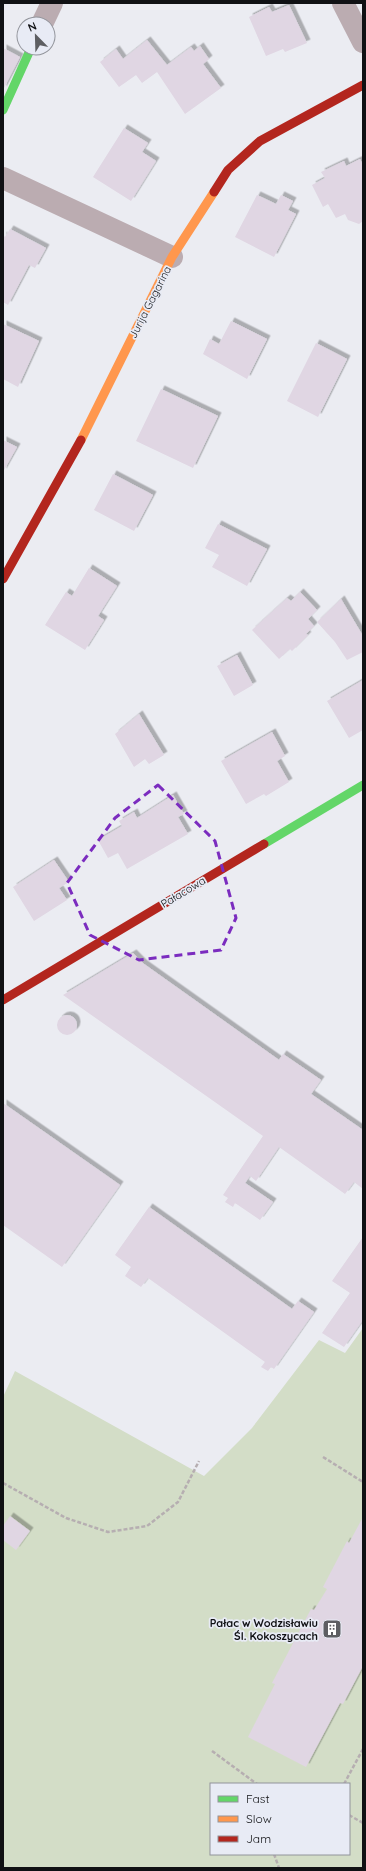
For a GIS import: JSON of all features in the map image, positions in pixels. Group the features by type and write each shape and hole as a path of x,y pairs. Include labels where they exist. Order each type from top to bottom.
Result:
{"street":[{"path":"46,16 52,3"},
{"path":"343,3 363,42"},
{"path":"3,110 27,56"},
{"name":"Jurija Gagarina","path":"3,579 80,442 172,257 228,170 260,141 363,85"},
{"path":"3,178 172,257"},
{"name":"Pałacowa","path":"3,1000 363,784"}],"path":[{"path":"323,1457 363,1482"},
{"path":"3,1483 66,1518 108,1532 147,1526 178,1502 199,1461"},
{"path":"345,1783 363,1749"},
{"path":"212,1751 256,1783"},
{"path":"350,1816 363,1823"},
{"path":"274,1855 278,1868"}],"highlighted area":[{"path":"158,785 215,841 236,918 221,950 139,960 90,935 67,883 115,818"}],"green space":[{"path":"363,1328 363,1868 3,1868 3,1397 15,1371 204,1476 252,1428 319,1340 345,1353"}],"building":[{"path":"289,5 307,43 285,52 283,49 266,56 249,17 269,7 272,12"},
{"path":"147,40 167,65 191,47 194,51 200,46 209,59 203,64 221,88 185,114 157,72 142,83 136,75 119,87 100,62 116,49 123,59"},
{"path":"3,48 20,57 3,90"},
{"path":"124,128 148,143 142,152 156,161 131,201 93,177"},
{"path":"360,159 363,165 363,221 359,224 348,220 345,214 336,218 328,204 323,207 312,185 325,178 321,172 344,161 346,166"},
{"path":"257,195 276,204 281,195 293,201 288,210 296,214 274,257 235,237"},
{"path":"10,229 46,248 35,268 29,265 8,305 3,302 3,235 5,237"},
{"path":"231,321 267,339 247,379 203,354 210,339 219,344"},
{"path":"3,324 39,341 18,387 3,379"},
{"path":"316,343 347,359 318,417 287,401"},
{"path":"161,389 218,416 193,468 136,441"},
{"path":"3,440 17,447 3,472"},
{"path":"113,474 153,495 134,531 94,510"},
{"path":"218,524 267,549 247,586 212,567 219,555 205,548"},
{"path":"89,568 117,586 98,616 104,620 85,650 45,625 66,592 72,596"},
{"path":"300,592 317,610 308,619 314,626 306,634 308,635 292,651 290,649 279,659 252,630 287,598 291,601"},
{"path":"341,599 363,636 363,652 347,660 335,642 317,622"},
{"path":"237,655 253,685 234,696 217,666"},
{"path":"363,680 363,730 349,738 327,701"},
{"path":"139,714 164,755 149,764 145,759 134,767 115,734"},
{"path":"272,732 285,756 277,761 289,782 266,796 264,794 246,804 221,761"},
{"path":"173,795 184,814 178,817 188,834 127,869 118,853 108,858 98,840 122,826 119,821 134,812 137,818"},
{"path":"54,860 69,882 59,888 67,900 34,921 13,887"},
{"path":"133,953 144,964 279,1060 283,1054 321,1080 311,1094 363,1130 363,1189 354,1182 345,1194 279,1147 256,1181 250,1176 245,1183 273,1202 260,1220 235,1203 233,1207 225,1202 228,1198 223,1195 263,1136 63,995"},
{"path":"67,1015 74,1018 77,1025 74,1032 67,1035 60,1032 57,1025 60,1018"},
{"path":"3,1103 120,1185 62,1267 3,1225"},
{"path":"149,1207 292,1309 298,1301 314,1312 274,1369 271,1367 268,1371 261,1367 265,1362 148,1278 141,1287 125,1276 131,1267 115,1255"},
{"path":"363,1237 363,1320 344,1347 322,1333 350,1293 332,1281"},
{"path":"10,1516 30,1531 16,1550 3,1540 3,1526"},
{"name":"Pałac w Wodzisławiu Śl. Kokoszycach","path":"363,1517 363,1666 343,1704 340,1703 306,1767 248,1737 275,1684 272,1683 311,1609 314,1610 327,1589 323,1587 347,1541 349,1543"}],"traffic: fast":[{"path":"3,110 27,56"},
{"path":"264,844 363,785"}],"traffic: slow":[{"path":"81,440 172,257 214,192"}],"traffic: jam":[{"path":"214,192 228,170 260,141 363,85"},
{"path":"3,579 81,440"},
{"path":"3,1000 264,844"}],"place":[{"name":"Pałac w Wodzisławiu Śl. Kokoszycach","path":"332,1629"}]}
